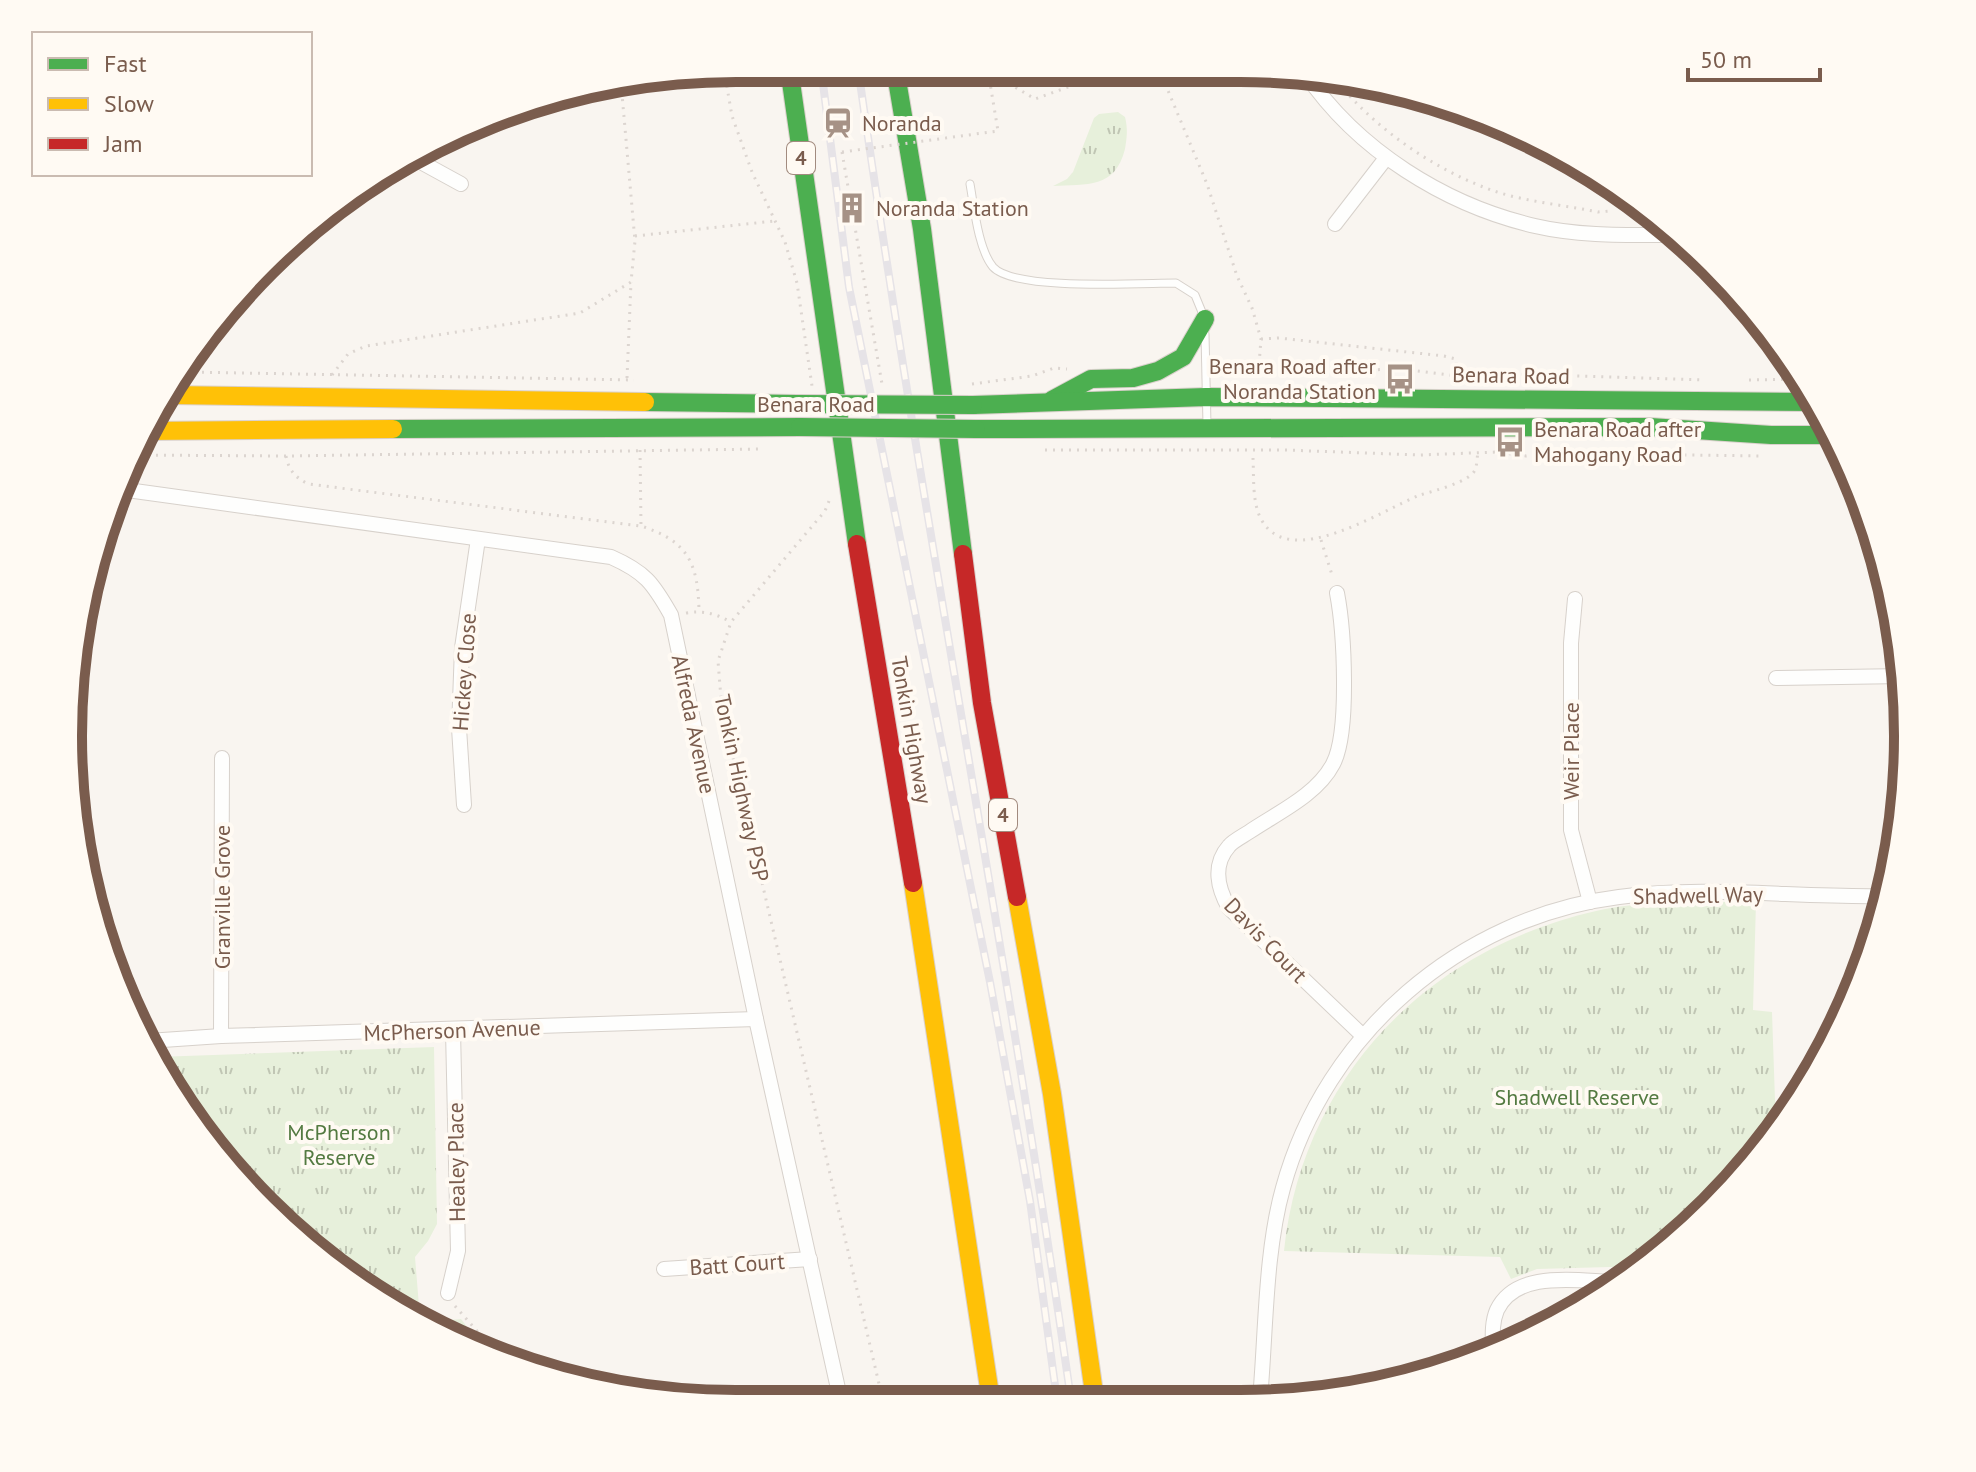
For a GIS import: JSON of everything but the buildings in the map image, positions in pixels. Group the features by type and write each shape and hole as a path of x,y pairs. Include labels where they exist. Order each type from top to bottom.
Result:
{"main road":[{"name":"Tonkin Highway","path":"791,82 868,618 903,818 989,1390"},
{"name":"4","path":"897,82 922,229 982,703 1050,1081 1094,1390"},
{"path":"1047,402 1091,379 1133,378 1158,371 1183,357 1205,319"},
{"name":"Benara Road","path":"178,395 973,405 1206,397 1802,402"},
{"name":"Benara Road","path":"1206,397 1220,415 1436,413 1489,426"},
{"path":"1546,399 1536,409 1610,417 1650,427"},
{"name":"Benara Road","path":"158,431 1489,426 1650,427 1820,435"}],"street":[{"path":"1315,87 1323,99 1386,158 1441,192 1491,214 1537,226 1598,235 1660,235"},
{"path":"1335,224 1386,158"},
{"path":"422,163 461,184"},
{"name":"Alfreda Avenue","path":"130,490 611,557 632,566 655,586 671,615 838,1390"},
{"name":"Hickey Close","path":"464,805 459,728 462,648 478,539"},
{"name":"Davis Court","path":"1337,593 1343,624 1343,702 1336,759 1320,784 1229,846 1218,874 1219,891 1229,908 1362,1035"},
{"name":"Weir Place","path":"1575,599 1571,643 1571,830 1590,902"},
{"path":"1776,678 1891,676"},
{"name":"Granville Grove","path":"221,1036 222,758"},
{"name":"Shadwell Way","path":"1261,1390 1272,1252 1282,1190 1300,1139 1316,1105 1362,1035 1426,976 1471,947 1529,921 1590,902 1658,893 1873,900"},
{"name":"McPherson Avenue","path":"157,1040 756,1019"},
{"name":"Healey Place","path":"448,1293 458,1251 453,1031"},
{"name":"Batt Court","path":"664,1269 810,1259"},
{"path":"1493,1339 1493,1323 1498,1309 1520,1287 1536,1282 1600,1282"}],"lane":[{"path":"970,184 986,255 994,268 1007,276 1037,282 1176,283 1195,295 1205,319 1207,427"}],"path":[{"path":"726,82 732,116 752,172 785,242 797,283 812,386"},
{"path":"882,384 842,152 998,131 990,82"},
{"path":"1006,82 1035,99 1082,82"},
{"path":"1164,82 1207,184 1261,339 1259,365"},
{"path":"1344,91 1396,137 1437,166 1496,192 1598,212 1610,211"},
{"path":"622,93 635,236 627,380"},
{"path":"635,236 775,221"},
{"path":"332,375 348,354 366,346 580,313 631,282"},
{"path":"1261,339 1279,338 1444,356 1456,359 1457,376"},
{"path":"969,384 1032,376 1054,368 1080,368"},
{"path":"1206,374 1403,369 1457,376 1486,373 1706,380"},
{"path":"193,372 642,380"},
{"path":"1748,380 1788,379"},
{"path":"145,455 773,449"},
{"path":"640,450 641,526"},
{"path":"1041,450 1772,456"},
{"path":"1253,458 1260,518 1270,531 1287,540 1321,538 1468,478 1475,470 1478,452"},
{"path":"286,456 294,476 308,484 641,526 665,534 690,559 699,587 699,611"},
{"name":"Tonkin Highway PSP","path":"828,490 829,502 825,511 731,622 718,661 722,711 880,1390"},
{"path":"1321,538 1337,593"},
{"path":"671,615 699,611 731,622"},
{"path":"448,1293 461,1314 477,1331 477,1336"}],"green space":[{"path":"1118,112 1125,117 1127,137 1125,149 1114,171 1098,182 1053,186 1073,172 1094,118 1099,114"},
{"name":"Shadwell Reserve","path":"1756,902 1753,1010 1772,1012 1777,1109 1732,1167 1702,1198 1671,1228 1622,1267 1537,1269 1511,1279 1500,1257 1284,1251 1296,1188 1317,1130 1346,1077 1383,1030 1428,990 1478,956 1535,929 1629,905"},
{"name":"McPherson Reserve","path":"434,1047 437,1224 415,1257 419,1306 427,1312 338,1255 274,1198 217,1134 166,1057"},
{"name":"McPherson Reserve","path":"461,1319 473,1334 443,1321"}],"railway":[{"path":"823,82 849,287 990,982 1030,1201 1056,1390"},
{"path":"860,82 1070,1390"}],"traffic: fast":[{"path":"791,82 857,544"},
{"path":"897,82 922,229 963,554"},
{"path":"1052,400 1091,379 1133,378 1158,371 1183,357 1205,319"},
{"path":"973,405 1206,397 1802,402"},
{"path":"645,402 797,404"},
{"path":"797,404 973,405"},
{"path":"393,429 800,427"},
{"path":"800,427 976,429"},
{"path":"976,429 1650,427 1820,435"}],"traffic: slow":[{"path":"178,395 645,402"},
{"path":"158,431 393,429"},
{"path":"913,883 989,1390"},
{"path":"1017,897 1052,1094 1094,1390"}],"traffic: jam":[{"path":"857,544 913,883"},
{"path":"963,554 982,703 1017,897"}],"place":[{"name":"Noranda","path":"838,123"},
{"name":"Noranda Station","path":"852,208"},
{"name":"Benara Road after Noranda Station","path":"1400,379"},
{"name":"Benara Road after Mahogany Road","path":"1510,442"}]}
